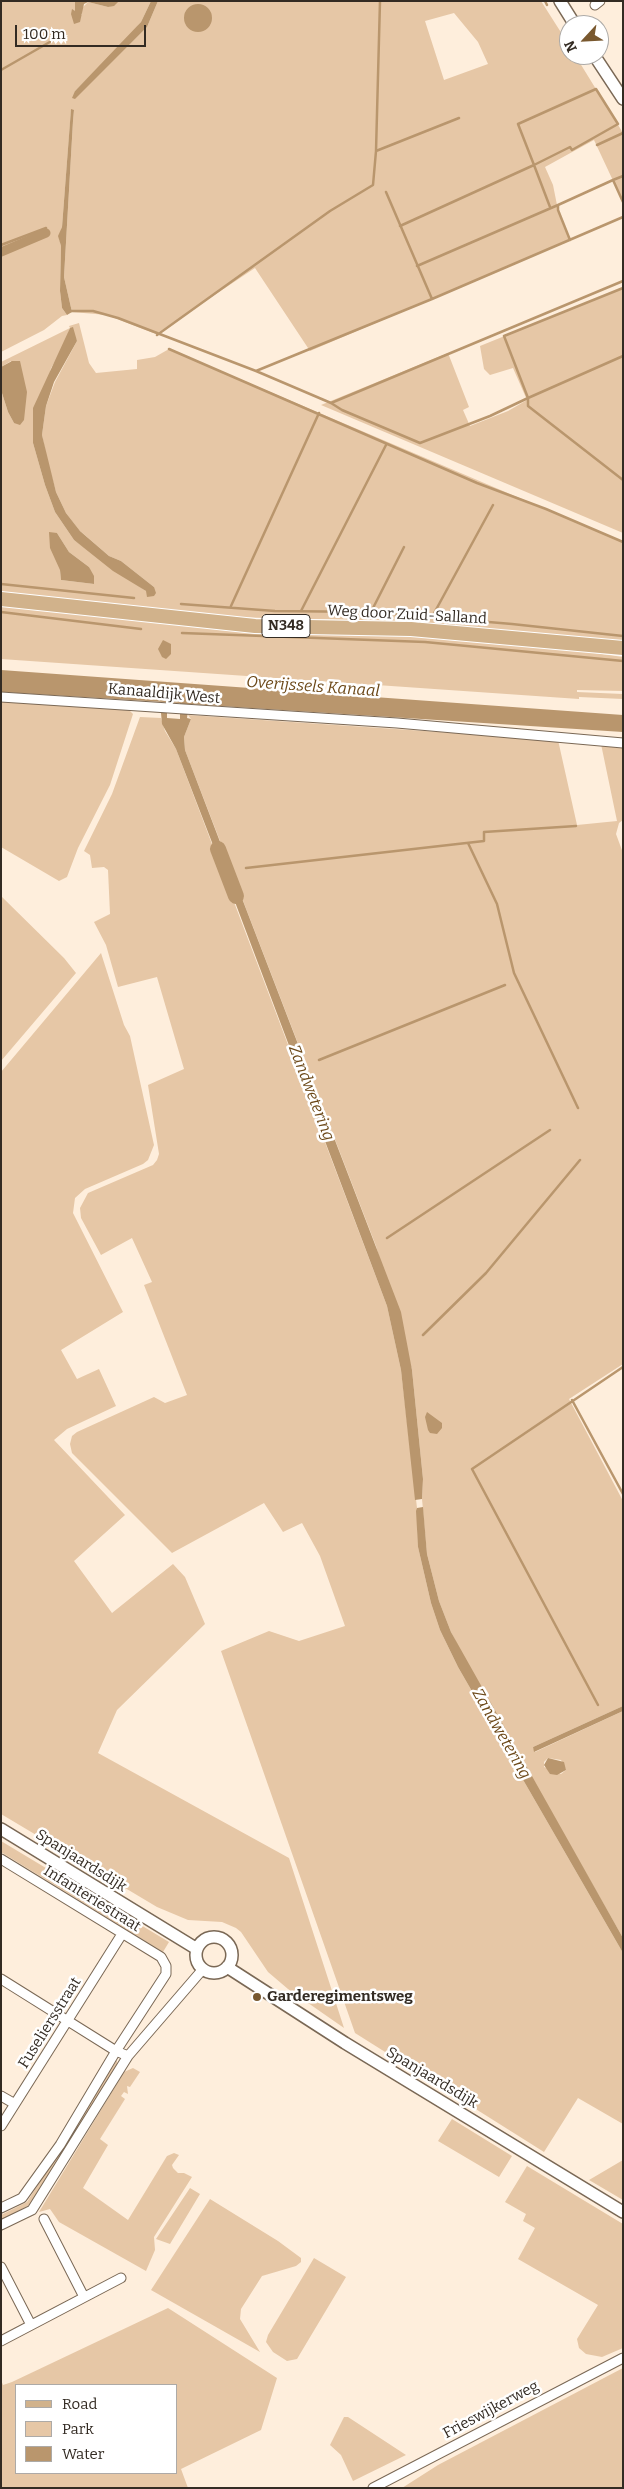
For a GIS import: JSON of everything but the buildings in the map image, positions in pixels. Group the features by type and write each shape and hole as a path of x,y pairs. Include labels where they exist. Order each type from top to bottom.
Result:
{"main road":[{"name":"Weg door Zuid-Salland","path":"1,599 255,626 411,629 623,648"},
{"name":"Weg door Zuid-Salland","path":"572,643 623,653"}],"street":[{"path":"560,1 569,15"},
{"path":"601,65 623,99"},
{"name":"Kanaaldijk West","path":"1,697 118,704 189,711 397,723 623,743"},
{"name":"Spanjaardsdijk","path":"1,1829 197,1949"},
{"name":"Infanteriestraat","path":"1,1859 161,1957 166,1966 166,1974 116,2051"},
{"name":"Fuseliersstraat","path":"1,2126 122,1934"},
{"path":"220,1938 230,1947 231,1954 227,1967 213,1973 203,1969 197,1961 197,1949 206,1939 220,1938"},
{"name":"Spanjaardsdijk","path":"227,1967 344,2043 623,2212"},
{"path":"1,2226 32,2210 128,2056 203,1969"},
{"path":"1,1979 116,2051 128,2056"},
{"path":"1,2208 22,2198 60,2145 116,2051"},
{"path":"1,2096 15,2104"},
{"path":"44,2219 84,2297"},
{"path":"1,2267 31,2325"},
{"path":"1,2341 121,2278"},
{"name":"Frieswijkerweg","path":"373,2488 623,2358"}],"green space":[{"path":"1,1 75,1 75,11 71,14 82,15 81,9 88,2 108,7 119,1 151,1 141,22 128,38 75,91 77,96 147,27 158,1 541,1 559,29 559,65 581,65 623,133 623,202 594,140 545,167 553,185 558,210 570,240 310,351 255,268 156,334 107,315 72,312 64,277 74,110 71,110 62,227 59,237 61,246 60,291 62,308 67,315 62,316 44,330 1,352","holes":["454,13 478,42 488,64 444,80 425,21"]},
{"path":"623,288 623,533 321,405 448,353 469,407 463,410 470,426 508,411 527,400 513,368 490,375 484,369 480,346"},
{"path":"79,323 89,363 96,373 137,369 137,360 155,357 169,349 623,542 623,644 400,621 226,617 1,593 1,390 8,412 14,423 11,361 1,367 1,362 70,328 69,326","holes":["70,328 77,341 55,382 46,406 42,435 47,460 56,492 66,513 79,530 109,556 121,561 154,587 146,591 74,540 55,512 33,443 51,368 63,348","57,533 69,552 89,567 94,584 61,580"]},
{"path":"1,605 382,633 567,649 623,657 623,691 577,690 577,692 623,694 623,699 579,697 579,699 1,659"},
{"path":"1,701 129,710 133,714 110,785 78,848 67,877 59,881 1,847"},
{"path":"188,715 558,740 577,825 617,821 601,744 623,745 623,820 619,823 616,834 623,853 623,1364 569,1399 623,1501 623,1706 533,1747 535,1752 623,1711 623,1938 469,1668 451,1632 439,1601 427,1554 422,1499 423,1479 412,1370 376,1246 185,750 184,737 191,719","holes":["548,1758 561,1760 566,1770 561,1774 544,1767 544,1762"]},
{"path":"140,717 161,718 165,731 176,749 387,1306 401,1370 417,1508 418,1547 431,1603 440,1630 458,1667 623,1953 623,2124 578,2098 544,2152 355,2033 221,1651 269,1631 299,1641 345,1626 320,1556 302,1523 283,1532 264,1503 172,1553 72,1453 70,1444 72,1436 77,1432 154,1397 165,1403 187,1395 144,1285 152,1282 132,1238 101,1255 81,1218 80,1208 88,1193 153,1165 157,1160 159,1154 148,1085 184,1069 157,977 118,987 106,945 94,922 110,914 108,870 104,867 92,868 90,855 84,851 112,794"},
{"path":"1,896 64,958 76,973 1,1061"},
{"path":"101,953 124,1025 130,1036 154,1145 148,1160 143,1164 85,1189 75,1198 73,1213 123,1312 61,1350 77,1379 99,1369 116,1406 67,1429 54,1440 125,1515 74,1561 112,1613 173,1564 185,1577 205,1624 117,1710 98,1753 289,1858 344,2028 288,1989 268,1972 241,1932 236,1928 222,1922 188,1920 157,1907 1,1814 1,1072"},
{"path":"1,1841 169,1942 163,1952 1,1852"},
{"path":"117,2060 117,2066 31,2204 1,2221 1,2215 27,2202"},
{"path":"133,2068 140,2072 130,2087 127,2086 128,2094 124,2092 121,2096 125,2099 100,2139 108,2145 83,2188 128,2220 167,2156 174,2153 179,2155 172,2165 173,2168 178,2173 184,2173 192,2177 154,2237 155,2250 146,2271 59,2222 50,2209 39,2212 124,2072"},
{"path":"452,2119 512,2156 499,2177 438,2141"},
{"path":"623,2160 623,2200 589,2180"},
{"path":"527,2166 623,2224 623,2348 602,2357 586,2354 579,2348 577,2339 598,2305 518,2259 535,2228 523,2221 526,2214 505,2202"},
{"path":"190,2188 200,2194 170,2244 156,2239"},
{"path":"210,2199 278,2241 301,2258 301,2262 296,2266 262,2276 241,2309 240,2319 260,2352 151,2290"},
{"path":"314,2258 346,2277 297,2359 287,2361 273,2352 266,2342 268,2335"},
{"path":"168,2308 277,2378 261,2430 181,2469 188,2488 1,2488 1,2380 3,2385"},
{"path":"623,2368 623,2488 402,2488 438,2465"},
{"path":"344,2417 348,2417 406,2455 353,2481 341,2455 330,2445"}],"water":[{"path":"75,1 119,1 114,6 108,7 88,2 84,4 80,22 74,24 71,14 72,9 75,11"},
{"path":"151,1 158,1 147,27 75,99 72,98 75,91 141,22"},
{"path":"198,4 208,8 212,18 208,28 198,32 188,28 184,18 188,8"},
{"path":"71,109 74,110 64,277 72,312 67,315 62,308 60,291 61,246 58,236 62,227"},
{"path":"73,327 77,341 54,382 46,406 42,435 56,492 66,513 80,531 109,556 121,561 154,587 156,593 154,596 147,597 146,591 113,571 74,540 55,512 45,485 33,443 33,408 70,328"},
{"path":"12,361 20,361 27,392 24,420 20,425 14,423 8,412 1,390 1,367"},
{"path":"49,532 57,533 69,552 89,567 94,576 94,584 61,580 60,570 50,548"},
{"path":"163,640 171,644 171,654 166,659 162,657 158,649"},
{"path":"1,670 623,715 623,732 189,704 187,718 191,719 184,737 185,750 230,868 223,871 176,749 162,724 161,713 167,713 167,718 180,719 180,703 1,692"},
{"path":"233,875 401,1312 412,1370 423,1479 422,1499 415,1500 401,1370 387,1306 226,878"},
{"path":"427,1412 442,1423 442,1428 437,1434 430,1433 428,1430 425,1417"},
{"path":"423,1507 427,1554 439,1601 451,1632 623,1938 623,1953 458,1667 440,1630 431,1603 418,1547 416,1511 417,1508"},
{"path":"623,1706 623,1711 534,1752 533,1747"},
{"path":"548,1758 564,1762 566,1770 557,1775 550,1774 544,1765"}],"waterway":[{"path":"380,1 376,151 459,118"},
{"path":"545,1 547,5"},
{"path":"1,70 62,35"},
{"path":"596,89 618,124 572,150 570,147 534,165 518,124 596,89"},
{"path":"597,145 623,133"},
{"path":"157,335 330,211 373,185 376,151"},
{"path":"400,226 534,165 550,207"},
{"path":"623,176 613,180 623,202"},
{"path":"570,240 558,210 558,205 613,180"},
{"path":"386,192 432,299 623,217"},
{"path":"417,266 558,205"},
{"path":"1,245 46,228"},
{"path":"1,252 46,233"},
{"path":"256,371 331,403 623,281"},
{"path":"331,403 342,410 420,443 490,416 528,398 504,336 623,288"},
{"path":"68,311 93,311 118,318 256,371 432,299"},
{"path":"169,349 477,483 546,509 623,542"},
{"path":"623,356 528,398 528,406 623,480"},
{"path":"231,606 319,413"},
{"path":"301,611 386,445"},
{"path":"432,617 493,505"},
{"path":"371,612 404,547"},
{"path":"1,584 134,598"},
{"path":"181,604 275,611 371,612 623,636"},
{"path":"1,612 141,629"},
{"path":"182,633 425,642 623,661"},
{"path":"246,868 484,841 484,832 576,826"},
{"path":"468,843 497,904 514,973 578,1108"},
{"name":"Zandwetering","path":"218,849 236,896"},
{"path":"319,1060 505,985"},
{"path":"387,1238 550,1130"},
{"path":"423,1335 486,1273 580,1160"},
{"path":"598,1705 472,1469 623,1367"},
{"path":"572,1400 623,1494"}],"place":[{"name":"Garderegimentsweg","path":"257,1997"}],"water label":[{"name":"Overijssels Kanaal","path":"313,687"}]}
